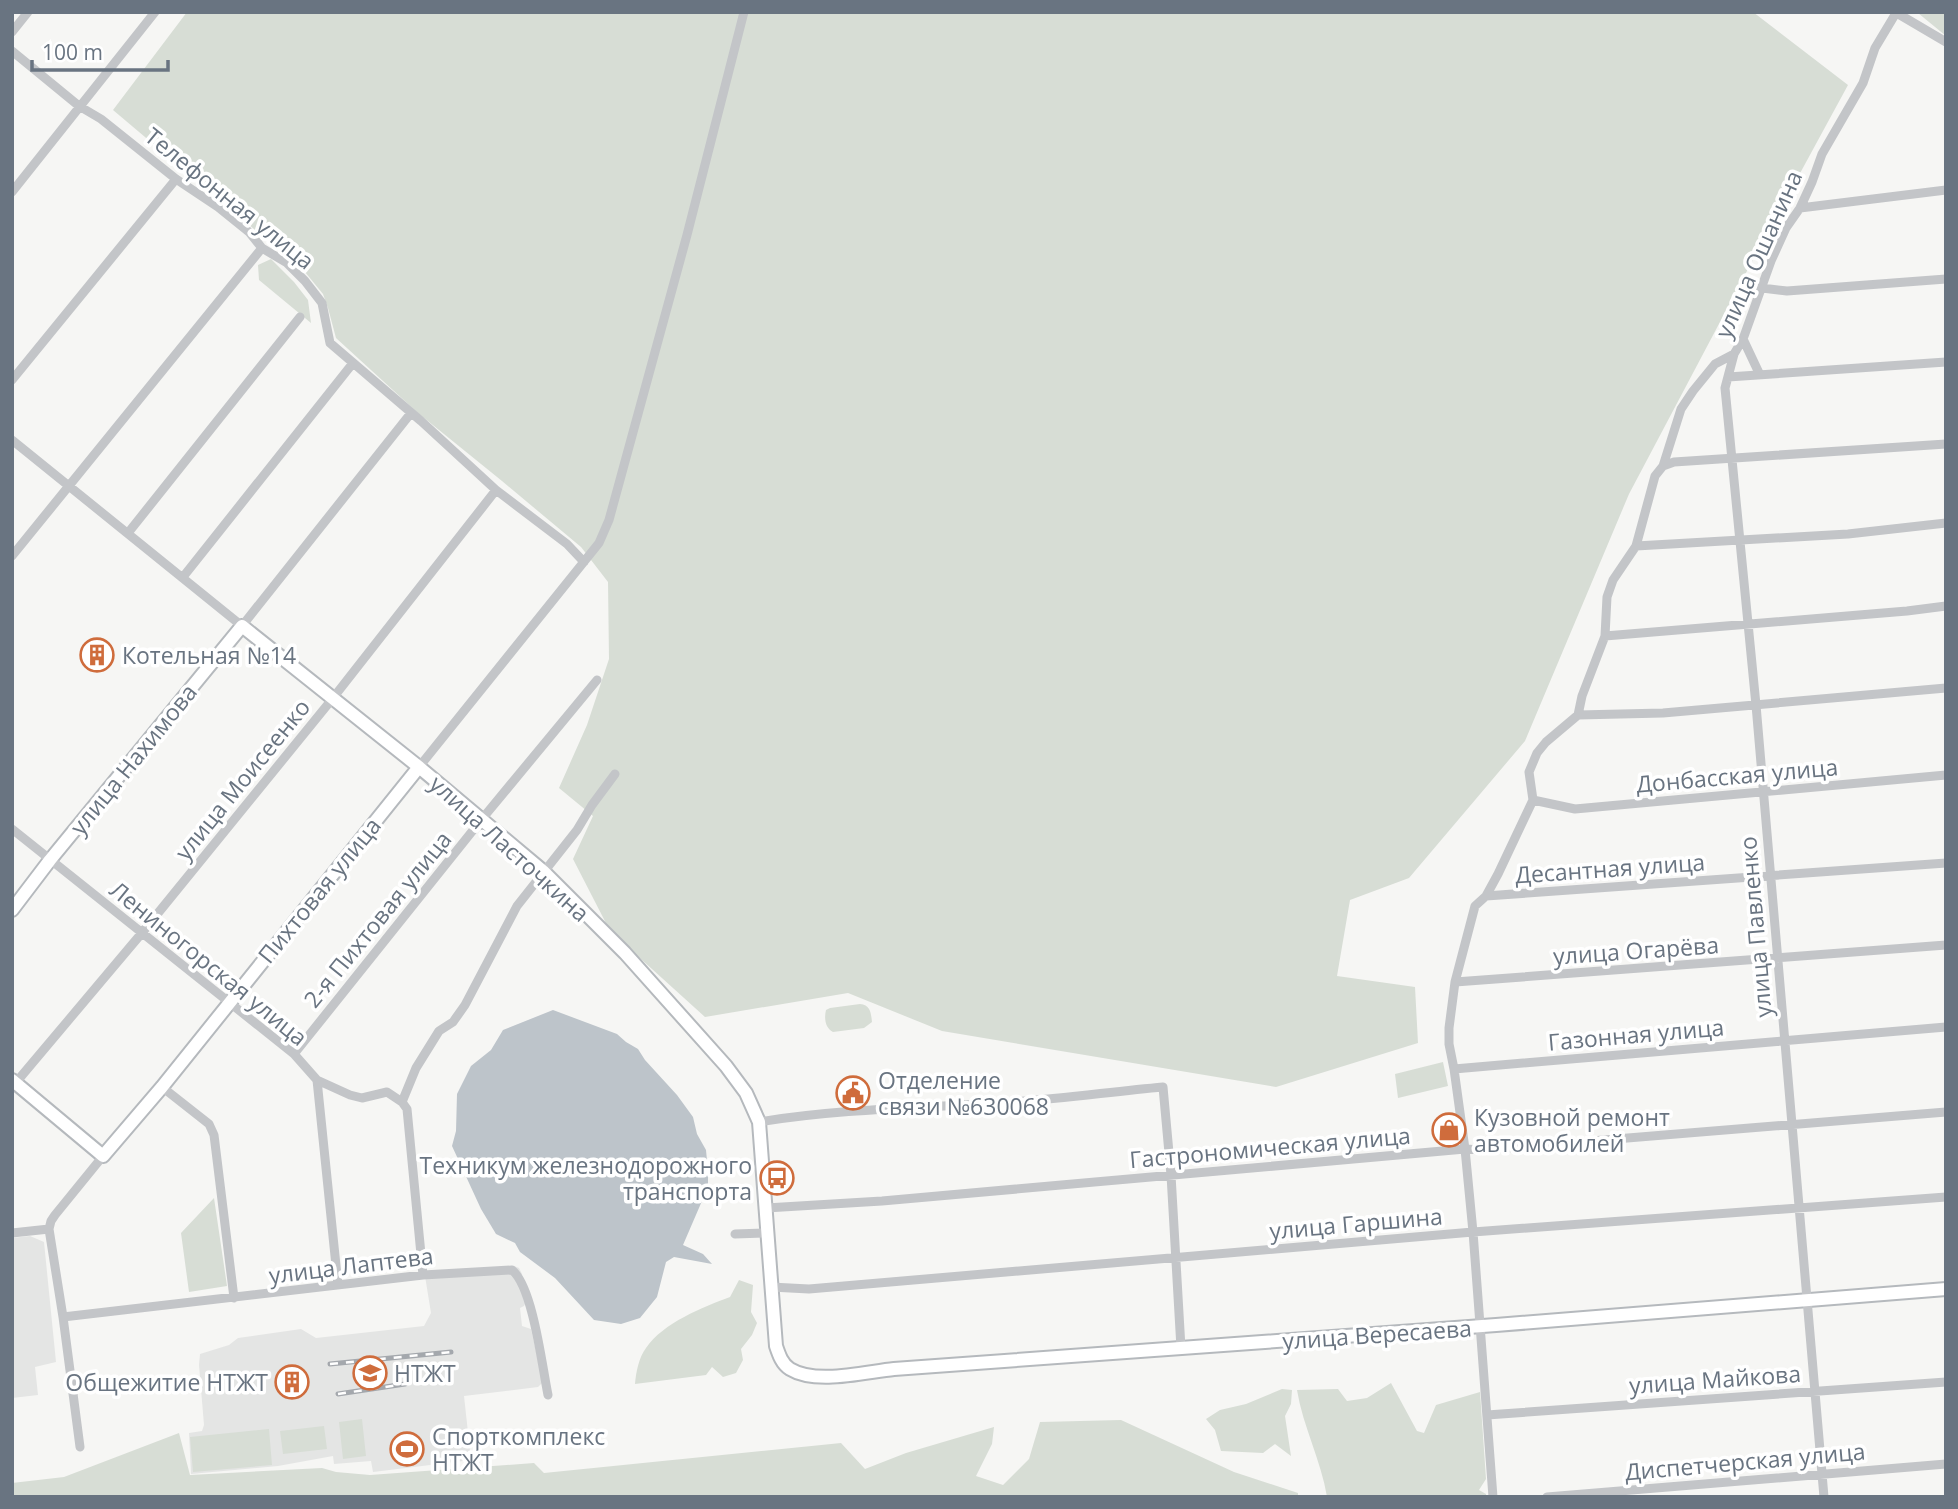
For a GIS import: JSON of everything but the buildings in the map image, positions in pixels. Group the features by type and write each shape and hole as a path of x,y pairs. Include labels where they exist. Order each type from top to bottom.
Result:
{"street":[{"path":"12,32 28,12"},
{"path":"12,192 155,12"},
{"name":"Пихтовая улица","path":"49,1229 55,1215 162,1087 599,543 609,520 687,235 744,12"},
{"path":"1896,13 1946,41"},
{"name":"улица Ошанина","path":"1578,715 1582,696 1605,636 1607,597 1613,580 1636,546 1655,476 1663,466 1681,409 1715,364 1734,354 1743,339 1770,261 1786,228 1800,208 1822,154 1863,83 1875,48 1896,13"},
{"name":"Телефонная улица","path":"12,51 79,106 101,119 176,179 218,207 249,232 262,248 287,263 322,303 330,343 496,490 567,544 584,562"},
{"path":"12,380 176,179"},
{"path":"1800,208 1946,190"},
{"path":"12,556 262,248"},
{"path":"1762,288 1787,291 1946,279"},
{"path":"128,533 300,317"},
{"path":"1743,339 1759,373"},
{"name":"улица Павленко","path":"1734,354 1725,387 1756,705 1824,1497"},
{"path":"1728,377 1946,362"},
{"path":"183,577 353,363"},
{"name":"улица Нахимова","path":"12,910 411,413"},
{"name":"улица Ласточкина","path":"12,440 419,766 543,871 625,953 726,1066 746,1093 760,1122 776,1346 780,1359 789,1368 807,1376"},
{"path":"1663,466 1674,462 1946,444"},
{"name":"улица Моисеенко","path":"14,1084 141,934 333,698 496,490"},
{"path":"1636,546 1847,534 1946,523"},
{"path":"1605,636 1946,606"},
{"name":"2-я Пихтовая улица","path":"294,1054 597,680"},
{"path":"1493,1497 1473,1232 1449,1028 1455,982 1475,906 1486,896 1533,800 1529,772 1537,753 1578,715 1662,713 1946,688"},
{"path":"402,1102 416,1068 439,1031 453,1022 465,1004 517,906 577,830 615,774"},
{"name":"Донбасская улица","path":"1533,800 1575,808 1946,775"},
{"name":"Лениногорская улица","path":"12,829 294,1054 317,1080"},
{"name":"Десантная улица","path":"1486,896 1946,863"},
{"name":"улица Огарёва","path":"1455,982 1946,945"},
{"name":"Газонная улица","path":"1454,1069 1946,1027"},
{"path":"317,1080 362,1098 387,1093 402,1102 407,1109 423,1275"},
{"path":"317,1080 338,1285"},
{"path":"14,1084 103,1156"},
{"path":"162,1087 209,1124 214,1135 234,1298"},
{"path":"760,1122 787,1117 1002,1103 1163,1087 1181,1348"},
{"name":"Гастрономическая улица","path":"766,1208 882,1201 1465,1149 1482,1150 1946,1112"},
{"name":"улица Гаршина","path":"771,1287 809,1289 1473,1232 1946,1196"},
{"path":"12,1233 49,1229 80,1447"},
{"path":"735,1234 767,1233"},
{"name":"улица Лаптева","path":"63,1317 423,1275 512,1269 519,1275 528,1295 548,1395"},
{"name":"улица Вересаева","path":"807,1376 1946,1289"},
{"name":"улица Майкова","path":"1487,1415 1946,1382"},
{"name":"Диспетчерская улица","path":"1547,1497 1946,1464"}],"shaded area":[{"path":"187,12 1753,12 1848,85 1629,494 1525,741 1409,878 1350,900 1337,976 1415,987 1418,1043 1276,1087 942,1031 848,993 705,1017 610,931 573,859 593,816 559,788 587,725 609,659 608,582 581,547 418,413 336,338 323,294 305,272 113,110"},
{"path":"1918,12 1946,12 1946,36 1918,13"},
{"path":"271,259 308,300 311,323 259,280 258,265"},
{"path":"860,1004 871,1013 872,1022 864,1028 833,1032 828,1028 826,1010"},
{"path":"553,1010 617,1034 638,1049 693,1117 697,1134 706,1150 708,1187 683,1245 703,1254 712,1264 674,1257 666,1262 657,1297 640,1318 621,1324 594,1320 555,1278 520,1252 515,1243 496,1234 481,1209 452,1146 456,1131 457,1094 471,1066 491,1050 503,1030"},
{"path":"1443,1062 1448,1086 1398,1098 1395,1074"},
{"path":"214,1198 227,1286 189,1292 181,1233"},
{"path":"30,1236 44,1242 56,1362 35,1367 38,1395 12,1398 12,1238"},
{"name":"НТЖТ","path":"514,1266 519,1268 522,1274 526,1302 520,1308 522,1326 531,1329 543,1382 538,1387 464,1396 471,1460 373,1472 371,1461 334,1464 333,1456 278,1466 191,1474 189,1433 202,1431 204,1425 200,1354 229,1345 238,1338 301,1329 316,1338 424,1326 431,1313 425,1276"},
{"path":"739,1280 753,1285 751,1312 757,1323 741,1349 743,1360 736,1373 723,1377 712,1367 706,1375 635,1384 641,1356 653,1339 684,1317 730,1297"},
{"path":"1391,1383 1417,1431 1424,1433 1436,1405 1480,1392 1486,1479 1479,1490 1486,1494 1486,1497 1327,1497 1297,1390 1338,1389 1347,1401 1367,1398"},
{"path":"1282,1389 1292,1390 1291,1404 1285,1416 1291,1456 1275,1444 1263,1453 1221,1451 1215,1430 1206,1419 1220,1410 1246,1404"},
{"path":"362,1419 366,1456 343,1459 339,1422"},
{"path":"1121,1420 1234,1472 1298,1493 1298,1497 12,1497 12,1483 64,1477 179,1433 190,1475 322,1468 370,1475 534,1463 544,1473 841,1443 865,1469 906,1453 994,1427 992,1444 976,1476 1003,1485 1029,1459 1040,1422"},
{"path":"324,1426 327,1449 283,1454 280,1431"},
{"path":"269,1429 272,1465 193,1472 190,1437"}],"railway":[{"path":"330,1364 451,1352"},
{"path":"338,1394 405,1384"}],"place":[{"name":"Котельная №14","path":"97,655"},
{"name":"Отделение связи №630068","path":"853,1093"},
{"name":"Кузовной ремонт автомобилей","path":"1449,1130"},
{"name":"Техникум железнодорожного транспорта","path":"777,1178"},
{"name":"НТЖТ","path":"370,1373"},
{"name":"Общежитие НТЖТ","path":"292,1382"},
{"name":"Спорткомплекс НТЖТ","path":"407,1449"}]}
